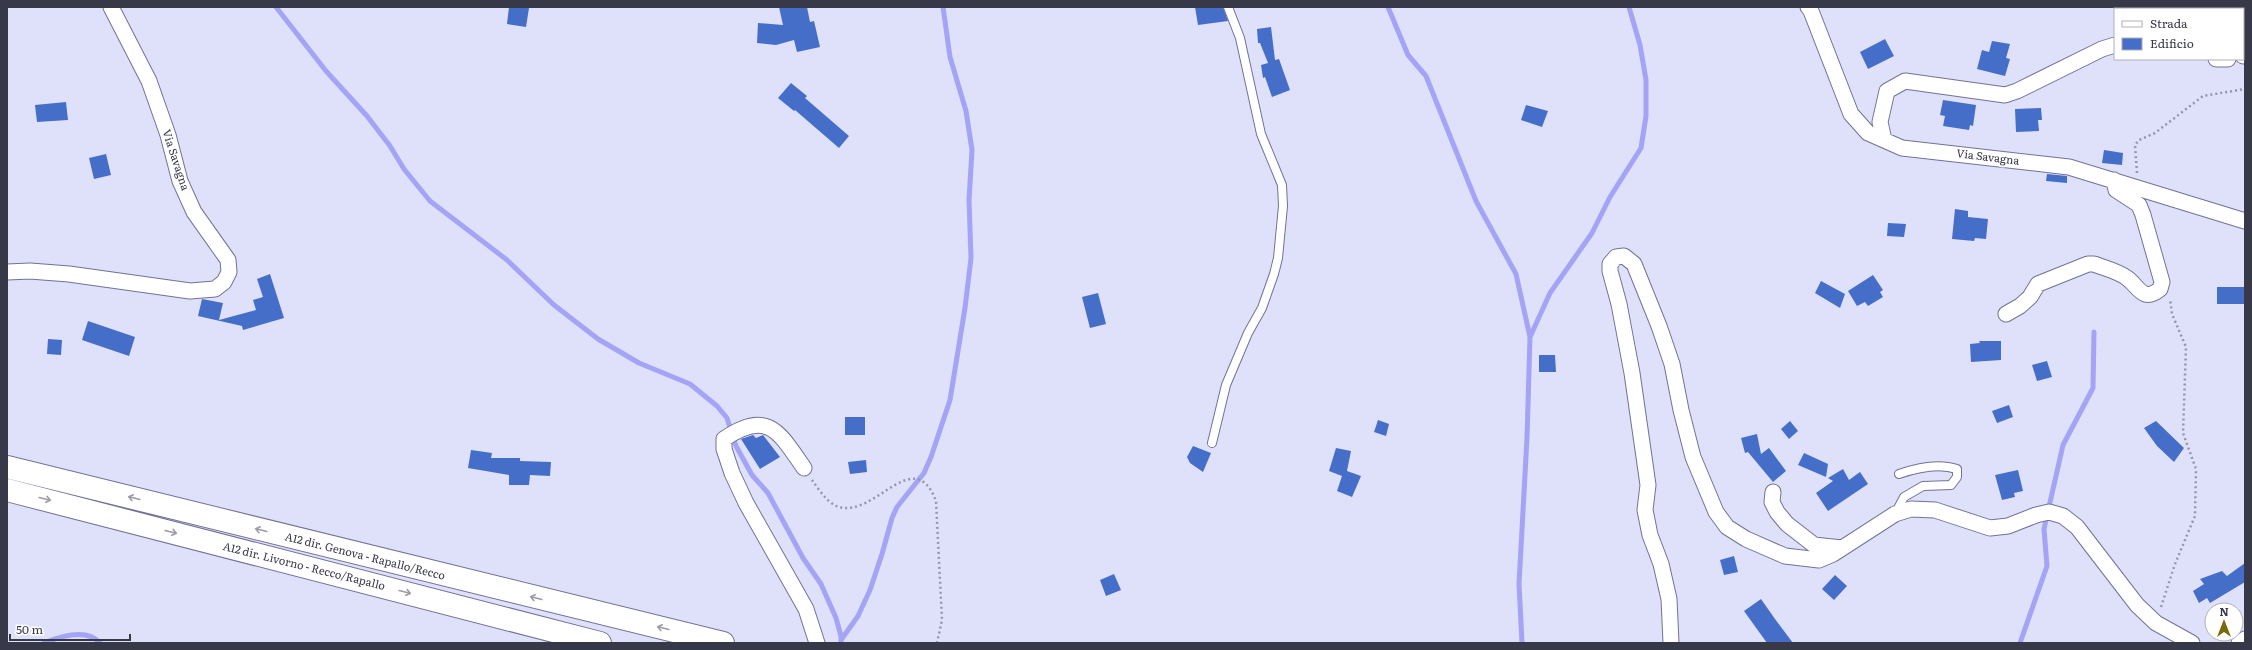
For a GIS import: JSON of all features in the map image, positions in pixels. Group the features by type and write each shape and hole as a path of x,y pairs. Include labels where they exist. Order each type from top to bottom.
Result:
{"highway":[{"name":"A12 dir. Genova - Rapallo/Recco","path":"7,467 723,643"},
{"name":"A12 dir. Livorno - Recco/Rapallo","path":"7,490 600,643"}],"street":[{"name":"Via Savagna","path":"7,272 30,271 69,274 190,291 215,290 224,282 229,272 228,260 194,212 180,181 168,135 149,81 111,7"},
{"name":"Via Savagna","path":"1808,7 1811,11 1851,114 1868,134 1902,148 2069,167 2245,221"},
{"path":"1884,140 1880,122 1887,92 1905,81 2005,95 2017,91 2102,49 2114,45"},
{"path":"2006,314 2020,306 2030,297 2038,284 2088,264 2094,264 2126,278 2136,288 2146,294 2154,294 2160,290 2162,282 2139,205 2116,190 2114,180"},
{"path":"1671,643 1669,599 1661,564 1650,535 1645,510 1648,485 1632,373 1610,271 1610,264 1616,257 1624,256 1634,264 1659,326 1672,364 1681,410 1693,457 1716,512 1727,527 1746,539 1785,556 1819,560 1842,548 1895,514 1911,509 1935,510 1990,528 2008,526 2049,512 2063,516 2077,527 2138,606 2156,623 2192,643"},
{"path":"804,468 772,427 757,424 736,431 724,439 724,449 732,473 746,503 806,609 818,643"},
{"path":"1773,492 1772,502 1777,512 1787,524 1814,545 1842,548"},
{"path":"2239,643 2245,639"}],"lane":[{"path":"1212,443 1226,385 1248,333 1262,308 1274,274 1278,258 1283,206 1282,184 1261,134 1240,38 1228,7"},
{"path":"1895,514 1904,497 1923,486 1951,485 1957,477 1956,469 1950,466 1915,469 1899,474"}],"path":[{"path":"2138,187 2135,145 2139,140 2155,134 2203,96 2245,89"},
{"path":"2156,623 2175,564 2195,516 2196,469 2183,433 2186,347 2172,314 2169,295"},
{"path":"804,468 830,502 842,508 852,509 866,504 900,481 910,478 923,481 932,490 936,501 942,620 937,643"}],"building":[{"path":"509,7 529,8 526,27 507,24"},
{"path":"779,7 807,7 810,22 814,21 820,47 797,52 794,40 776,45 757,43 758,23 783,25"},
{"path":"1195,7 1223,7 1228,21 1198,25"},
{"path":"1271,27 1275,60 1279,59 1290,90 1272,97 1265,77 1263,78 1261,65 1268,63 1260,43 1258,43 1257,29"},
{"path":"1885,39 1894,56 1868,69 1860,52"},
{"path":"1992,41 2010,44 2006,58 2010,59 2005,76 1977,69 1982,50 1989,52"},
{"path":"791,83 807,96 805,98 849,136 839,148 795,110 794,111 778,98"},
{"path":"1943,100 1976,105 1973,126 1970,125 1969,130 1943,126 1945,116 1940,115"},
{"path":"66,102 68,120 37,122 35,105"},
{"path":"1526,105 1548,111 1542,127 1521,120"},
{"path":"2041,108 2042,120 2038,120 2039,131 2016,132 2015,109"},
{"path":"2104,150 2123,153 2122,165 2102,163"},
{"path":"106,154 111,175 94,179 89,158"},
{"path":"2047,174 2067,176 2067,183 2046,181"},
{"path":"1955,209 1968,211 1968,217 1988,219 1986,239 1975,238 1974,241 1952,239"},
{"path":"1888,223 1906,224 1904,237 1887,236"},
{"path":"270,274 284,318 243,330 242,326 198,316 202,299 223,303 219,320 256,310 253,300 263,297 257,279"},
{"path":"1873,275 1883,290 1880,292 1883,297 1868,306 1865,302 1857,306 1848,291"},
{"path":"1821,281 1845,294 1840,308 1815,293"},
{"path":"2217,287 2245,287 2245,304 2217,304"},
{"path":"1098,293 1106,324 1090,328 1082,297"},
{"path":"88,321 135,337 129,356 82,340"},
{"path":"48,339 62,340 61,355 47,354"},
{"path":"1979,341 2001,341 2001,360 1971,362 1970,344 1980,343"},
{"path":"1539,355 1555,355 1556,372 1539,372"},
{"path":"2047,361 2052,377 2037,381 2032,365"},
{"path":"2009,405 2013,417 1997,423 1992,411"},
{"path":"845,417 865,417 865,435 845,435"},
{"path":"1378,420 1389,424 1386,436 1374,432"},
{"path":"1790,421 1798,431 1789,439 1781,429"},
{"path":"2156,421 2184,448 2174,462 2157,446 2144,428"},
{"path":"1757,434 1761,454 1769,448 1786,471 1773,482 1748,452 1745,453 1741,438"},
{"path":"753,435 756,438 763,435 780,457 760,469 741,439"},
{"path":"1193,446 1211,453 1203,472 1190,463 1187,457"},
{"path":"1336,448 1351,451 1347,471 1361,476 1352,497 1337,491 1342,476 1329,471"},
{"path":"471,450 492,453 491,458 520,458 520,461 551,462 550,476 530,475 529,485 509,485 509,475 468,468"},
{"path":"1804,453 1828,464 1826,477 1798,465"},
{"path":"866,460 867,472 850,474 848,462"},
{"path":"1843,469 1849,480 1860,472 1868,484 1828,511 1816,493 1833,481 1828,478"},
{"path":"2018,470 2023,491 2014,493 2015,497 2002,500 1995,475"},
{"path":"1734,556 1738,572 1724,575 1720,560"},
{"path":"2245,563 2245,582 2212,602 2209,602 2207,598 2199,603 2193,591 2204,584 2200,579 2222,571 2227,576"},
{"path":"1114,574 1121,590 1106,596 1100,580"},
{"path":"1835,575 1847,586 1834,600 1822,589"},
{"path":"1761,599 1793,643 1767,643 1744,611"}],"waterway":[{"path":"276,7 326,71 367,116 390,146 404,169 430,201 507,260 554,305 598,339 639,363 690,384 717,406 727,418 736,446 752,475 768,493 803,558 821,584 836,618 841,636 841,643"},
{"path":"841,640 858,616 870,590 892,518 897,507 924,473 931,457 950,400 965,308 971,258 969,200 972,150 966,111 950,57 943,7"},
{"path":"1388,7 1408,55 1426,76 1476,201 1516,274 1530,337 1527,438 1519,584 1522,643"},
{"path":"1530,337 1550,293 1592,233 1610,197 1641,148 1646,116 1646,80 1640,45 1629,7"},
{"path":"2020,643 2047,566 2044,529 2063,445 2093,388 2094,332"},
{"path":"44,643 58,638 74,635 95,638 100,643"}]}
